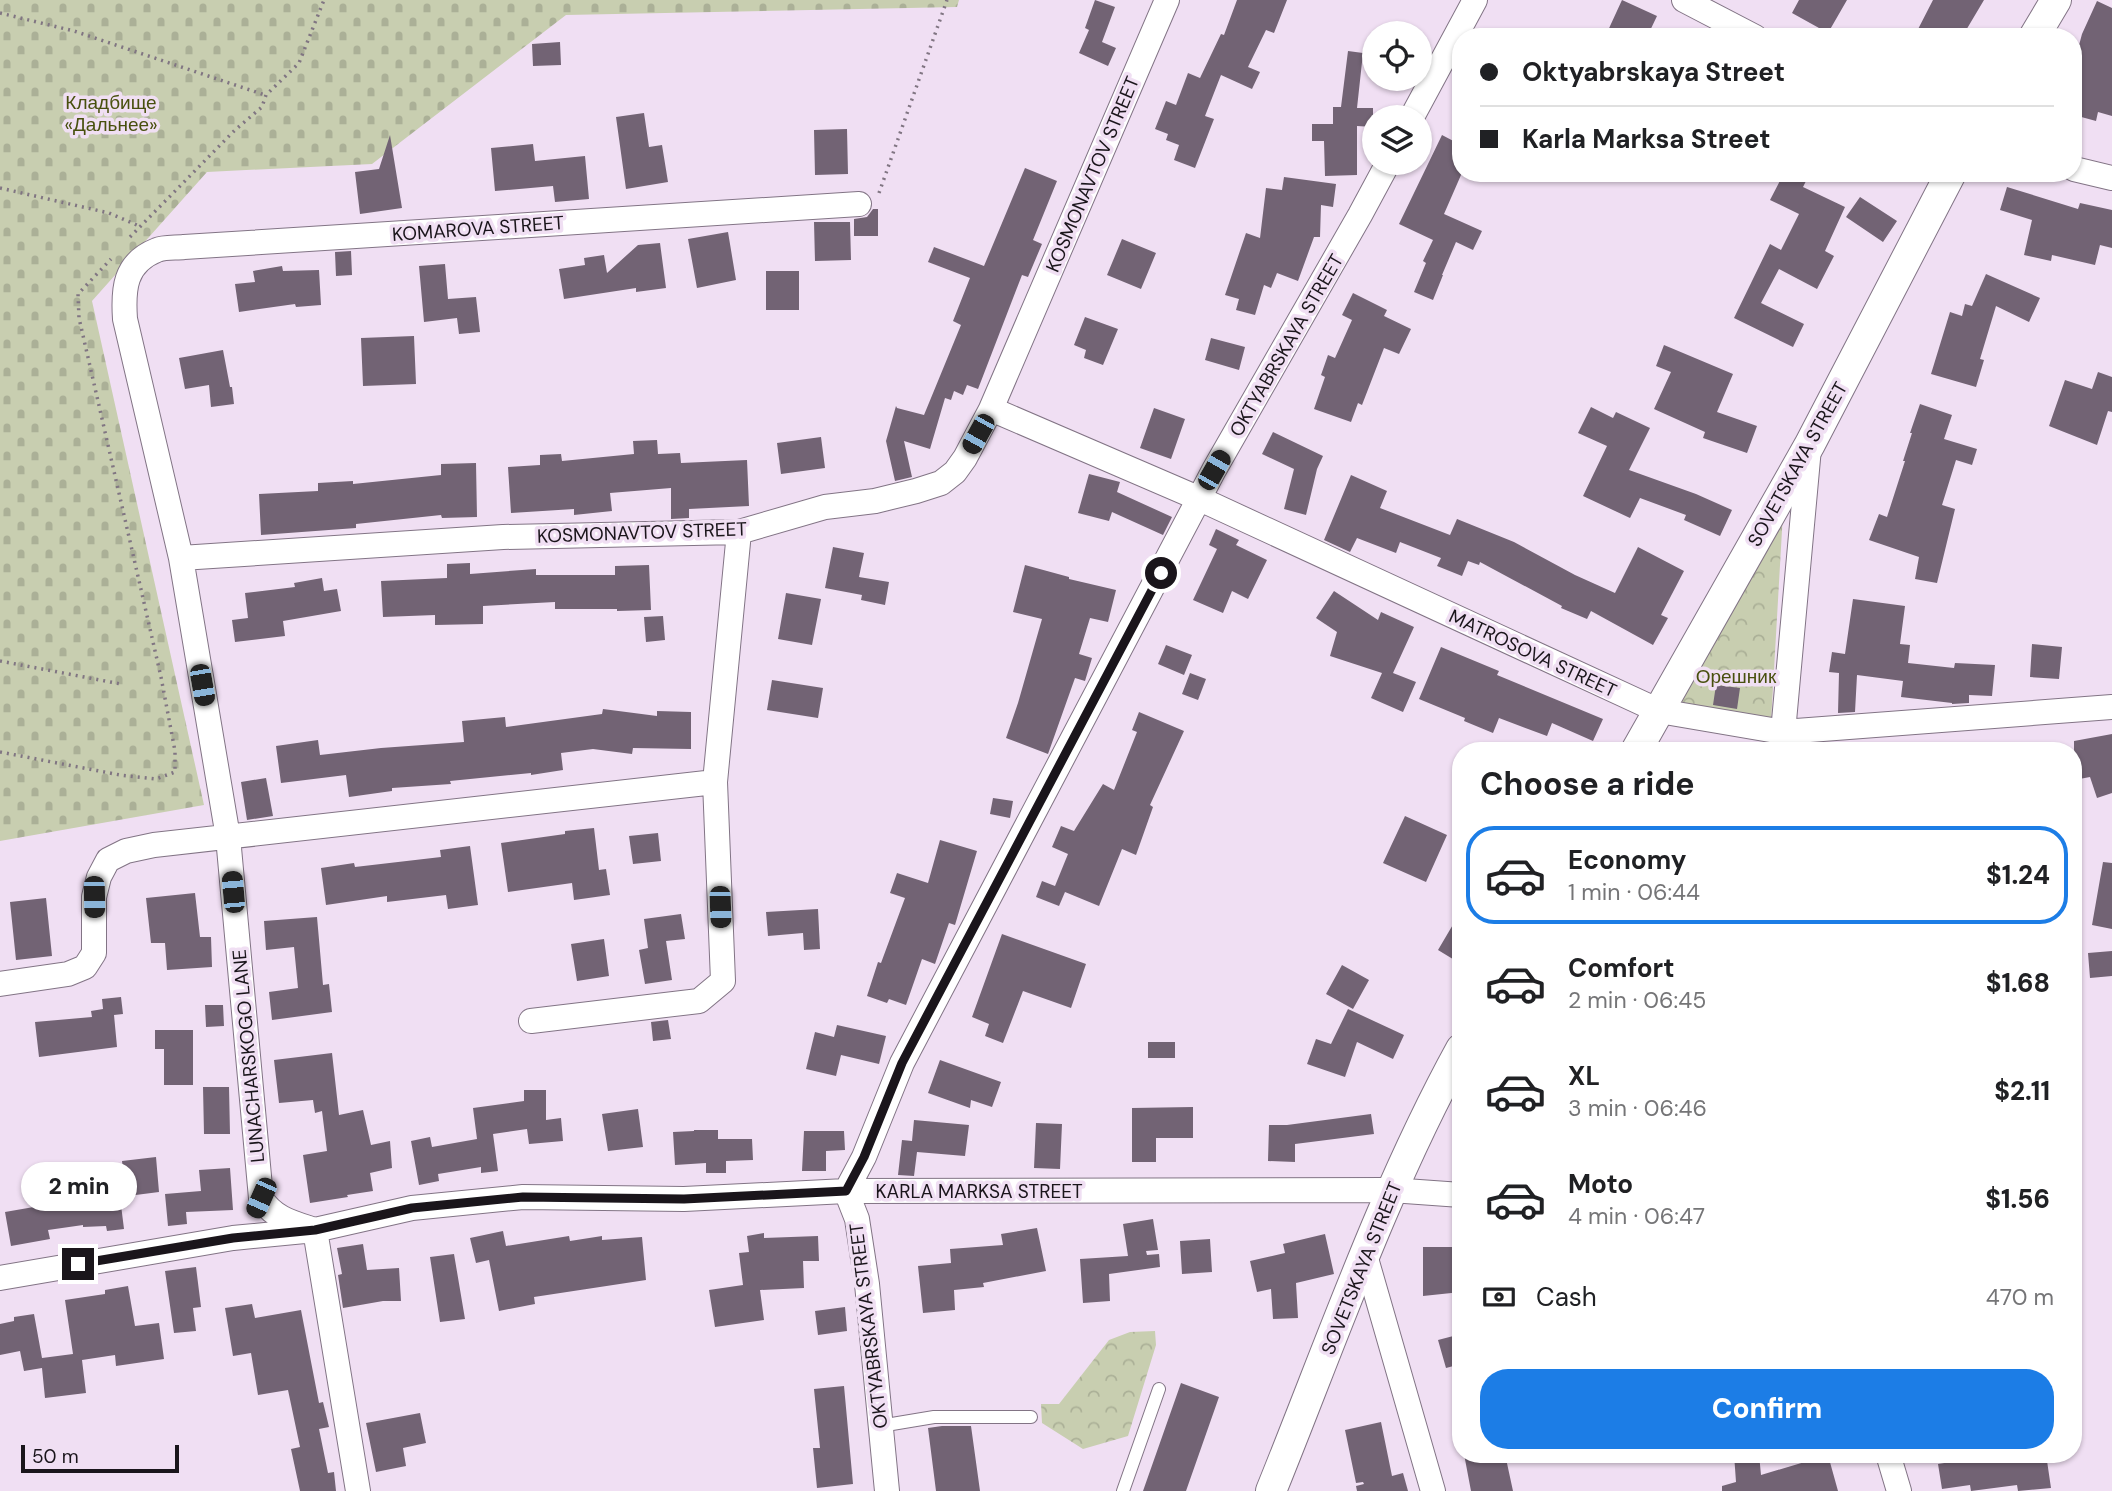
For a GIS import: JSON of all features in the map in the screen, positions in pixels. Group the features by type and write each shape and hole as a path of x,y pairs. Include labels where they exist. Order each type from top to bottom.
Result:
{"street":[{"name":"KOSMONAVTOV STREET","path":"181,558 503,537 739,533 825,507 875,501 941,483 955,472 965,458 992,410 1167,0"},
{"path":"1460,28 1475,0"},
{"path":"1684,0 1738,28"},
{"path":"2039,28 2056,0"},
{"path":"1418,105 1452,43"},
{"path":"2082,171 2112,178"},
{"name":"OKTYABRSKAYA STREET","path":"887,1491 867,1284 857,1219 846,1191 864,1157 902,1063 1214,470 1382,175"},
{"name":"SOVETSKAYA STREET","path":"1641,742 1810,444 1946,182"},
{"name":"KOMAROVA STREET","path":"123,296 126,279 138,261 158,250 859,204"},
{"name":"LUNACHARSKOGO LANE","path":"123,296 125,319 181,558 228,837 261,1198"},
{"name":"MATROSOVA STREET","path":"992,410 1200,499 1659,711 1783,741 2112,708"},
{"path":"1783,741 1810,444"},
{"path":"531,1021 699,1001 723,981 715,782 739,533"},
{"path":"0,984 68,974 85,967 94,953 94,897 99,877 108,860 126,851 154,845 715,782"},
{"name":"SOVETSKAYA STREET","path":"1271,1491 1391,1190 1452,1066"},
{"name":"KARLA MARKSA STREET","path":"0,1278 233,1238 315,1230 412,1208 523,1197 684,1199 846,1191 1391,1190 1452,1194"},
{"path":"261,1198 268,1209 282,1219 315,1230 358,1491"},
{"path":"233,1238 250,1224 261,1198"},
{"path":"1366,1255 1433,1491"},
{"path":"1891,1463 1899,1491"}],"lane":[{"path":"1123,1491 1159,1389"},
{"path":"880,1426 934,1417 1031,1417"}],"path":[{"path":"859,204 876,200 947,0"},
{"path":"0,13 75,31 266,95"},
{"path":"0,188 109,213 140,226"},
{"path":"0,661 121,684"}],"green space":[{"name":"Кладбище «Дальнее»","path":"0,0 959,0 957,7 566,15 372,164 207,172 92,301 204,805 0,841"},
{"name":"Орешник","path":"1783,513 1771,722 1675,704"},
{"path":"1155,1331 1156,1345 1128,1436 1083,1449 1042,1423 1041,1404 1059,1404 1109,1340 1130,1332"}],"building":[{"path":"1095,0 1115,7 1102,42 1116,48 1108,66 1079,53 1089,30 1085,28"},
{"path":"1237,0 1287,0 1274,33 1266,30 1248,67 1260,72 1252,89 1221,75 1205,116 1214,119 1195,168 1174,160 1179,145 1166,140 1168,134 1155,129 1166,101 1176,105 1188,73 1200,78 1221,34 1224,35"},
{"path":"1622,0 1657,16 1651,28 1609,28"},
{"path":"1799,0 1847,0 1831,28 1819,28 1792,13"},
{"path":"1933,0 1984,0 1967,28 1919,28"},
{"path":"2097,1 2112,8 2112,116 2098,112 2096,121 2082,117 2082,34"},
{"path":"560,42 561,65 533,66 532,44"},
{"path":"1348,51 1362,53 1357,108 1362,108 1362,126 1357,126 1357,175 1325,176 1324,141 1312,141 1312,124 1333,124 1333,107 1341,107"},
{"path":"644,113 649,147 662,145 668,182 626,189 616,117"},
{"path":"847,129 848,174 815,175 814,130"},
{"path":"390,135 402,208 360,214 355,172 379,169"},
{"path":"1442,135 1452,140 1452,182 1458,182 1444,214 1482,231 1473,250 1456,242 1433,300 1414,292 1426,263 1423,261 1433,240 1399,224 1423,175 1432,175 1432,156"},
{"path":"533,144 535,161 585,156 589,199 555,202 553,186 495,191 491,148"},
{"path":"1025,168 1057,181 1033,240 1042,244 1028,277 1022,275 978,389 967,385 963,395 954,391 951,400 945,398 930,449 904,441 912,477 895,481 886,441 896,406 924,415 961,325 953,321 970,278 928,262 934,247 984,266"},
{"path":"1284,177 1336,184 1333,207 1321,205 1320,237 1314,237 1298,281 1277,273 1271,288 1264,285 1255,315 1236,310 1239,299 1225,295 1246,233 1260,238 1266,188 1282,190"},
{"path":"1779,182 1806,182 1803,187 1845,207 1825,251 1834,256 1817,289 1779,269 1761,303 1804,324 1793,347 1734,318 1770,244 1781,250 1799,214 1770,200"},
{"path":"2007,187 2078,209 2080,203 2112,210 2112,248 2100,245 2095,265 2052,255 2051,261 2024,255 2032,220 2000,210"},
{"path":"1860,197 1897,221 1883,242 1846,217"},
{"path":"873,209 878,209 878,236 854,236 854,219 867,217"},
{"path":"814,222 850,222 851,260 815,261"},
{"path":"728,232 736,280 697,288 688,239"},
{"path":"1122,239 1156,253 1141,289 1107,275"},
{"path":"660,243 666,288 636,292 636,288 564,299 559,269 585,265 584,258 604,255 607,273 638,245"},
{"path":"351,251 352,275 336,276 335,252"},
{"path":"445,264 448,299 476,297 480,332 459,334 457,318 424,322 419,266"},
{"path":"282,266 283,271 319,270 321,305 296,307 295,304 239,312 235,284 255,282 253,271"},
{"path":"766,271 799,271 799,310 766,310"},
{"path":"1986,274 2040,298 2029,322 1996,306 1980,359 1984,360 1976,387 1931,374 1950,312 1962,316 1965,304 1972,306"},
{"path":"1353,293 1387,310 1384,316 1411,329 1399,354 1384,348 1362,405 1358,403 1351,422 1314,409 1325,377 1321,375 1328,355 1335,358 1352,320 1342,315"},
{"path":"1085,317 1118,329 1103,365 1084,358 1086,350 1074,345"},
{"path":"414,336 416,384 363,386 361,338"},
{"path":"1211,338 1245,347 1239,370 1205,360"},
{"path":"1664,345 1733,374 1717,412 1757,426 1747,453 1703,438 1705,432 1654,409 1671,372 1656,366"},
{"path":"223,350 234,404 211,407 209,385 185,389 179,358"},
{"path":"2098,372 2112,377 2112,412 2108,411 2097,445 2049,426 2065,380 2092,389"},
{"path":"1920,404 1952,415 1944,439 1977,449 1972,465 1956,460 1942,505 1955,509 1937,583 1915,579 1919,557 1869,540 1879,514 1887,517"},
{"path":"1591,407 1613,418 1616,412 1650,428 1629,470 1732,510 1720,536 1684,520 1686,515 1640,498 1630,518 1583,496 1607,446 1578,433"},
{"path":"1154,408 1185,419 1171,459 1140,448"},
{"path":"1273,432 1323,456 1317,469 1306,515 1284,509 1294,469 1262,454"},
{"path":"821,437 825,468 781,474 777,443"},
{"path":"657,440 658,454 680,453 681,463 747,460 749,506 689,509 689,518 671,519 671,488 610,493 612,511 574,515 574,509 511,513 508,467 540,465 540,455 561,454 562,461 634,454 633,441"},
{"path":"476,463 477,517 442,518 441,515 356,524 356,528 261,535 259,494 318,491 318,483 353,481 353,484 441,475 441,464"},
{"path":"1089,474 1120,482 1117,492 1172,517 1163,535 1112,512 1109,521 1078,513"},
{"path":"1351,475 1387,491 1380,508 1450,535 1457,519 1514,542 1615,593 1638,547 1684,571 1661,615 1668,618 1653,645 1591,611 1587,619 1561,608 1562,606 1480,562 1479,565 1468,561 1462,576 1437,566 1441,558 1400,542 1396,553 1357,538 1350,552 1324,540"},
{"path":"1216,529 1239,540 1236,545 1267,560 1248,599 1232,591 1223,613 1193,600 1217,549 1209,545"},
{"path":"833,547 864,553 859,577 889,582 885,605 861,600 862,595 825,588"},
{"path":"470,563 470,574 536,569 536,575 615,575 615,566 649,565 651,610 555,609 555,602 483,606 483,624 435,625 435,615 383,617 381,581 447,578 447,564"},
{"path":"1025,565 1116,590 1108,622 1090,618 1079,654 1092,658 1085,681 1075,678 1048,754 1006,738 1042,619 1013,612"},
{"path":"322,578 324,591 337,589 341,611 283,621 285,636 235,642 232,620 248,618 245,593 295,587 294,583"},
{"path":"1334,591 1378,620 1381,612 1414,627 1393,673 1416,682 1403,712 1371,698 1382,673 1330,656 1337,632 1316,618"},
{"path":"786,593 821,599 812,645 778,639"},
{"path":"1853,599 1905,606 1900,644 1910,645 1908,663 1954,668 1955,663 1995,665 1992,696 1969,695 1969,703 1952,704 1901,697 1903,681 1857,675 1855,712 1838,713 1839,673 1829,672 1832,652 1845,654"},
{"path":"663,616 665,640 646,642 644,617"},
{"path":"2032,644 2062,647 2059,679 2030,677"},
{"path":"1166,645 1192,655 1184,675 1158,664"},
{"path":"1441,647 1499,671 1497,675 1603,719 1593,741 1552,723 1547,736 1499,718 1493,733 1419,699"},
{"path":"1190,673 1206,679 1198,700 1182,694"},
{"path":"772,680 823,688 818,718 767,710"},
{"path":"1716,685 1740,688 1737,709 1713,705"},
{"path":"603,709 657,716 657,711 691,712 691,749 633,748 632,754 593,749 561,753 563,770 450,781 451,784 392,788 392,791 349,797 346,775 281,783 276,746 318,740 320,755 464,742 462,721 505,717 506,727 602,714"},
{"path":"1139,712 1184,731 1150,805 1153,807 1136,855 1122,849 1099,906 1065,892 1059,906 1036,897 1042,881 1055,886 1068,854 1052,847 1061,826 1074,831 1103,784 1114,790 1137,732 1132,730"},
{"path":"2112,734 2112,793 2097,798 2090,777 2082,778 2082,742 2074,741"},
{"path":"266,778 273,816 247,820 241,782"},
{"path":"993,798 1013,801 1010,818 990,814"},
{"path":"1405,816 1447,835 1426,882 1383,863"},
{"path":"594,828 599,870 606,869 610,895 574,900 572,883 508,892 501,843"},
{"path":"658,833 661,861 633,864 629,836"},
{"path":"940,840 977,851 955,925 949,923 935,964 922,959 906,1005 889,999 887,1003 867,996 905,898 890,893 897,873 928,883"},
{"path":"470,846 478,905 448,909 446,895 387,902 387,896 326,905 321,868 354,863 355,867 441,857 440,850"},
{"path":"2103,862 2112,863 2112,929 2092,925"},
{"path":"195,893 200,937 211,937 212,967 167,970 165,943 151,943 146,898"},
{"path":"46,898 52,956 16,960 10,902"},
{"path":"818,909 820,949 804,950 803,933 768,936 766,912"},
{"path":"681,914 685,939 666,941 672,980 645,984 639,950 648,948 644,919"},
{"path":"317,917 323,985 329,984 332,1012 272,1020 269,992 298,988 294,947 266,950 264,921"},
{"path":"1452,926 1452,959 1438,950"},
{"path":"1002,934 1086,964 1071,1008 1023,991 1003,1043 985,1036 989,1024 972,1017"},
{"path":"604,939 609,976 577,981 571,944"},
{"path":"2112,951 2112,976 2090,978 2088,953"},
{"path":"1342,965 1369,980 1353,1009 1326,994"},
{"path":"121,997 123,1014 114,1015 117,1047 39,1057 35,1022 92,1017 91,1011 103,1009 102,999"},
{"path":"205,1005 223,1005 224,1026 206,1027"},
{"path":"1348,1009 1404,1035 1393,1059 1357,1042 1345,1077 1307,1064 1316,1039 1331,1044"},
{"path":"668,1020 671,1039 653,1041 651,1022"},
{"path":"837,1025 886,1036 879,1064 841,1055 836,1076 806,1069 815,1032 834,1037"},
{"path":"155,1030 193,1030 193,1085 164,1085 164,1049 155,1049"},
{"path":"1148,1042 1175,1042 1175,1058 1148,1058"},
{"path":"332,1053 339,1115 363,1110 371,1145 390,1141 392,1168 370,1173 373,1191 310,1203 303,1155 327,1151 322,1111 315,1113 313,1100 279,1103 274,1060"},
{"path":"940,1060 1001,1082 992,1107 971,1100 970,1108 928,1093"},
{"path":"203,1087 229,1087 230,1134 204,1134"},
{"path":"524,1090 546,1090 546,1120 561,1118 563,1141 529,1144 527,1129 493,1134 498,1171 481,1173 481,1167 438,1174 439,1181 419,1185 411,1141 430,1137 432,1147 477,1139 473,1108 524,1101"},
{"path":"1193,1107 1193,1138 1156,1138 1156,1162 1132,1162 1132,1108"},
{"path":"638,1109 643,1147 608,1151 602,1114"},
{"path":"1371,1114 1374,1134 1295,1144 1295,1162 1268,1161 1269,1125"},
{"path":"914,1120 969,1125 965,1156 917,1152 914,1176 898,1175 902,1140 912,1141"},
{"path":"1036,1123 1062,1124 1060,1169 1034,1168"},
{"path":"718,1130 718,1139 752,1139 753,1160 726,1161 726,1173 706,1173 706,1163 675,1165 673,1132"},
{"path":"804,1131 844,1131 845,1150 826,1151 826,1171 802,1171"},
{"path":"156,1157 159,1192 120,1197 124,1229 107,1231 106,1226 83,1225 48,1230 50,1239 11,1246 5,1212 51,1204 48,1184 81,1179 80,1173 123,1170 122,1161"},
{"path":"230,1168 233,1210 186,1212 187,1224 168,1226 165,1194 201,1191 199,1170"},
{"path":"1153,1219 1158,1250 1146,1251 1147,1255 1159,1254 1160,1267 1109,1274 1110,1301 1083,1303 1080,1259 1128,1256 1123,1224"},
{"path":"1037,1228 1046,1271 983,1283 984,1287 954,1290 955,1310 923,1313 918,1266 951,1263 950,1249 1003,1245 1001,1234"},
{"path":"503,1231 506,1246 569,1236 570,1241 602,1236 602,1240 642,1237 646,1280 534,1297 535,1304 499,1311 489,1260 476,1263 470,1238"},
{"path":"764,1233 764,1238 818,1236 819,1261 803,1261 804,1288 760,1290 764,1320 715,1327 709,1290 743,1285 739,1253 749,1252 747,1236"},
{"path":"1325,1234 1334,1274 1296,1283 1298,1318 1273,1319 1271,1289 1257,1292 1250,1261 1285,1253 1283,1244"},
{"path":"1210,1239 1212,1272 1182,1274 1180,1241"},
{"path":"363,1244 367,1270 399,1268 401,1301 383,1301 343,1308 338,1275 342,1274 337,1248"},
{"path":"1423,1247 1452,1247 1452,1293 1423,1296"},
{"path":"454,1254 465,1319 440,1322 430,1257"},
{"path":"196,1267 201,1307 193,1308 196,1331 174,1333 165,1271"},
{"path":"128,1286 135,1326 159,1323 164,1359 116,1366 115,1355 82,1360 86,1393 45,1398 42,1368 24,1371 20,1351 0,1355 0,1324 14,1321 14,1317 34,1314 42,1358 73,1354 65,1300 105,1294 105,1290"},
{"path":"252,1304 255,1318 301,1310 319,1403 323,1402 329,1427 319,1429 328,1473 334,1472 336,1491 300,1491 291,1449 300,1447 288,1390 258,1395 251,1353 233,1356 225,1308"},
{"path":"845,1307 847,1331 818,1335 815,1311"},
{"path":"1452,1336 1452,1366 1446,1368 1438,1340"},
{"path":"1181,1383 1219,1397 1186,1491 1143,1491"},
{"path":"844,1386 853,1484 817,1488 813,1448 820,1448 814,1389"},
{"path":"420,1413 426,1443 403,1448 406,1466 376,1472 366,1423"},
{"path":"1381,1422 1392,1476 1403,1473 1408,1491 1357,1491 1356,1486 1364,1484 1356,1483 1345,1430"},
{"path":"971,1426 980,1491 936,1491 928,1428"},
{"path":"1466,1463 1507,1463 1513,1491 1471,1491"},
{"path":"1735,1463 1760,1463 1761,1475 1801,1463 1830,1463 1838,1491 1722,1491 1722,1486 1736,1482"},
{"path":"2047,1463 2051,1488 2018,1491 2017,1485 1971,1491 1970,1485 1942,1489 1938,1464"}],"route":[{"path":"78,1264 233,1238 315,1230 412,1208 523,1197 684,1199 846,1191 864,1157 902,1063 1161,573"}]}
